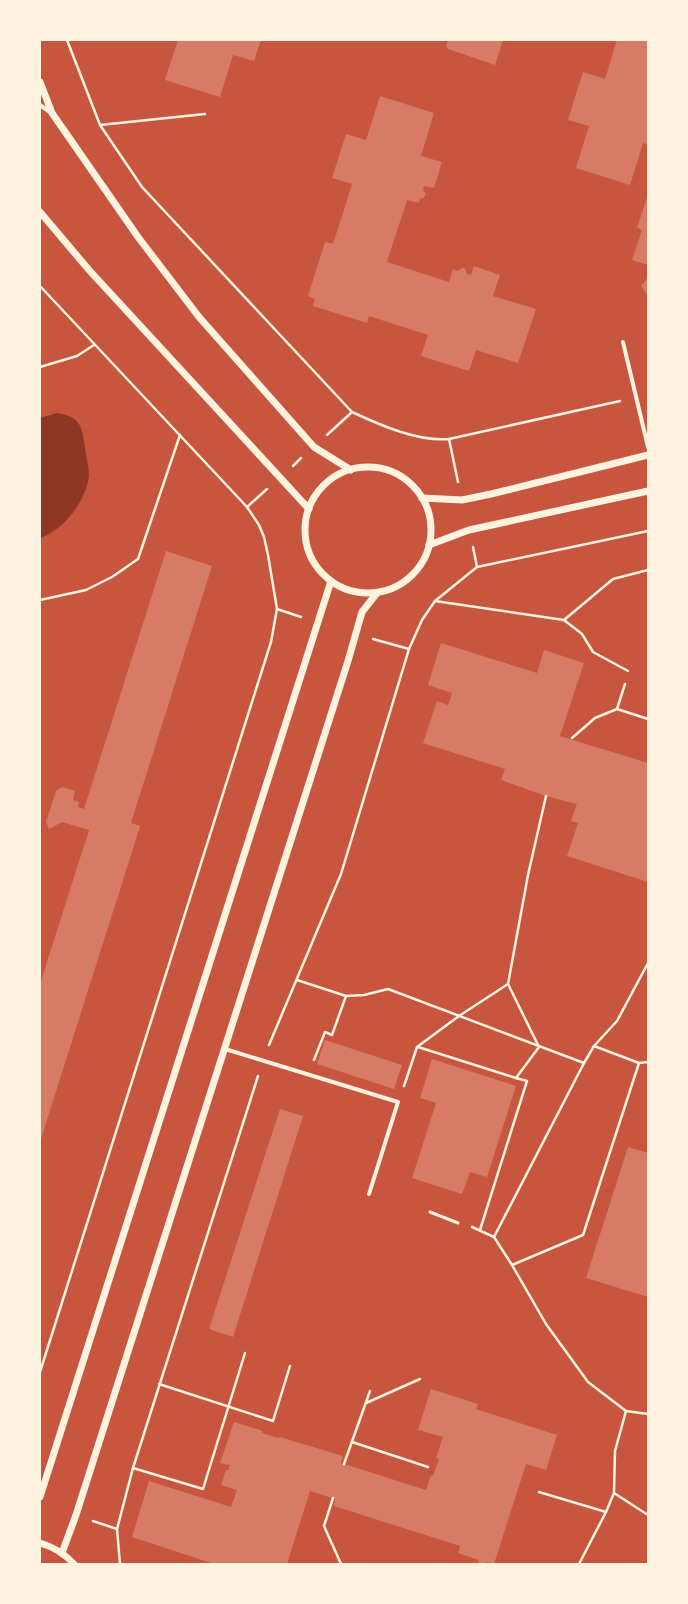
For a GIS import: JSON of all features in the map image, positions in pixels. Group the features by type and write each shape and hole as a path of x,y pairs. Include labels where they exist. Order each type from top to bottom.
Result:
{"street":[{"path":"40,82 52,113 138,237 199,317 314,447 351,470"},
{"path":"40,105 52,113"},
{"path":"40,212 89,270 309,509"},
{"path":"623,342 648,447"},
{"path":"422,498 462,500 648,455"},
{"path":"367,467 383,469 399,475 412,485 422,498 430,521 431,533 429,545 422,562 411,577 395,587 377,593 353,592 341,588 316,567 308,549 305,529 309,509 315,496 325,484 333,478 351,470 367,467"},
{"path":"429,545 469,530 648,491"},
{"path":"40,1497 331,581"},
{"path":"62,1553 81,1500 348,661 362,612 377,593"},
{"path":"225,1048 398,1102 369,1194"},
{"path":"40,1543 51,1546 62,1553 74,1564"}],"lane":[{"path":"430,1212 458,1223"}],"path":[{"path":"67,40 100,125 142,187 352,412 400,431 436,440 449,439 636,397"},
{"path":"100,125 205,114"},
{"path":"40,286 247,508 259,525 264,537 277,609 272,642 40,1372"},
{"path":"40,367 77,356 94,344"},
{"path":"40,600 86,590 112,577 138,559 180,435"},
{"path":"247,508 280,478"},
{"path":"120,1564 117,1529 133,1468 159,1384 263,1060 341,874 409,649 422,620 435,601 478,567 648,531"},
{"path":"564,620 613,579 648,570"},
{"path":"435,601 564,620 582,634 593,652 628,671"},
{"path":"617,708 626,684"},
{"path":"572,738 595,718 617,708 648,719"},
{"path":"539,1047 508,984 528,875 546,796"},
{"path":"494,1237 584,1063 594,1046 617,1021 648,963"},
{"path":"297,980 346,996 364,996 388,988 584,1063"},
{"path":"398,1102 417,1047 459,1016 508,984"},
{"path":"308,1074 325,1032 332,1035 346,996"},
{"path":"594,1046 639,1062 648,1062"},
{"path":"417,1047 527,1082 480,1230"},
{"path":"516,1078 539,1047"},
{"path":"512,1265 583,1235 639,1062"},
{"path":"458,1223 480,1230 494,1237 546,1324 588,1382 626,1411 648,1414"},
{"path":"133,1468 203,1489 245,1353"},
{"path":"159,1384 273,1421 290,1366"},
{"path":"366,1403 420,1379"},
{"path":"344,1464 370,1391"},
{"path":"579,1564 614,1494 615,1451 626,1411"},
{"path":"352,1442 428,1467"},
{"path":"539,1492 606,1512"},
{"path":"614,1494 648,1514"},
{"path":"333,1498 324,1526 341,1564"}],"shaded area":[{"path":"57,413 71,417 79,424 83,434 89,476 87,486 79,504 72,513 57,528 40,538 40,418"}],"building":[{"path":"178,40 261,40 254,61 233,55 220,97 165,80"},
{"path":"448,40 503,40 495,65 448,49 446,46"},
{"path":"617,40 648,40 648,145 643,143 630,185 576,168 589,126 568,120 583,72 605,79"},
{"path":"380,96 434,113 421,156 442,162 434,188 424,186 423,190 426,194 423,199 420,198 419,203 407,200 387,262 449,282 453,269 458,271 465,268 467,274 471,275 474,266 500,275 493,296 536,309 518,363 476,350 469,371 421,356 428,335 369,316 367,323 313,306 315,299 308,296 325,242 333,244 352,184 332,178 346,134 366,140"},
{"path":"648,194 648,265 632,260 642,230 637,228"},
{"path":"648,274 648,296 641,286 646,280"},
{"path":"166,551 212,566 131,823 140,826 40,1142 40,984 89,830 62,822 49,829 46,822 56,791 62,787 75,791 73,800 79,802 78,807 84,809"},
{"path":"441,643 537,673 544,650 584,663 560,736 648,763 648,882 567,856 578,823 571,821 577,804 546,796 501,780 505,769 423,743 437,701 448,705 452,693 428,685"},
{"path":"325,1040 402,1065 394,1089 317,1064"},
{"path":"432,1059 516,1086 487,1177 470,1172 462,1194 412,1178 436,1103 420,1098"},
{"path":"280,1109 303,1116 233,1337 209,1329"},
{"path":"628,1147 648,1153 648,1297 586,1278"},
{"path":"431,1389 478,1404 476,1409 557,1435 546,1470 526,1464 494,1564 487,1562 486,1564 478,1564 479,1560 458,1553 460,1546 334,1506 335,1499 310,1491 287,1564 214,1564 132,1537 149,1481 231,1507 237,1490 221,1485 226,1470 228,1470 230,1465 220,1463 234,1422 263,1431 262,1433 278,1438 280,1437 343,1456 341,1463 426,1490 439,1459 436,1458 443,1437 418,1430"}]}
